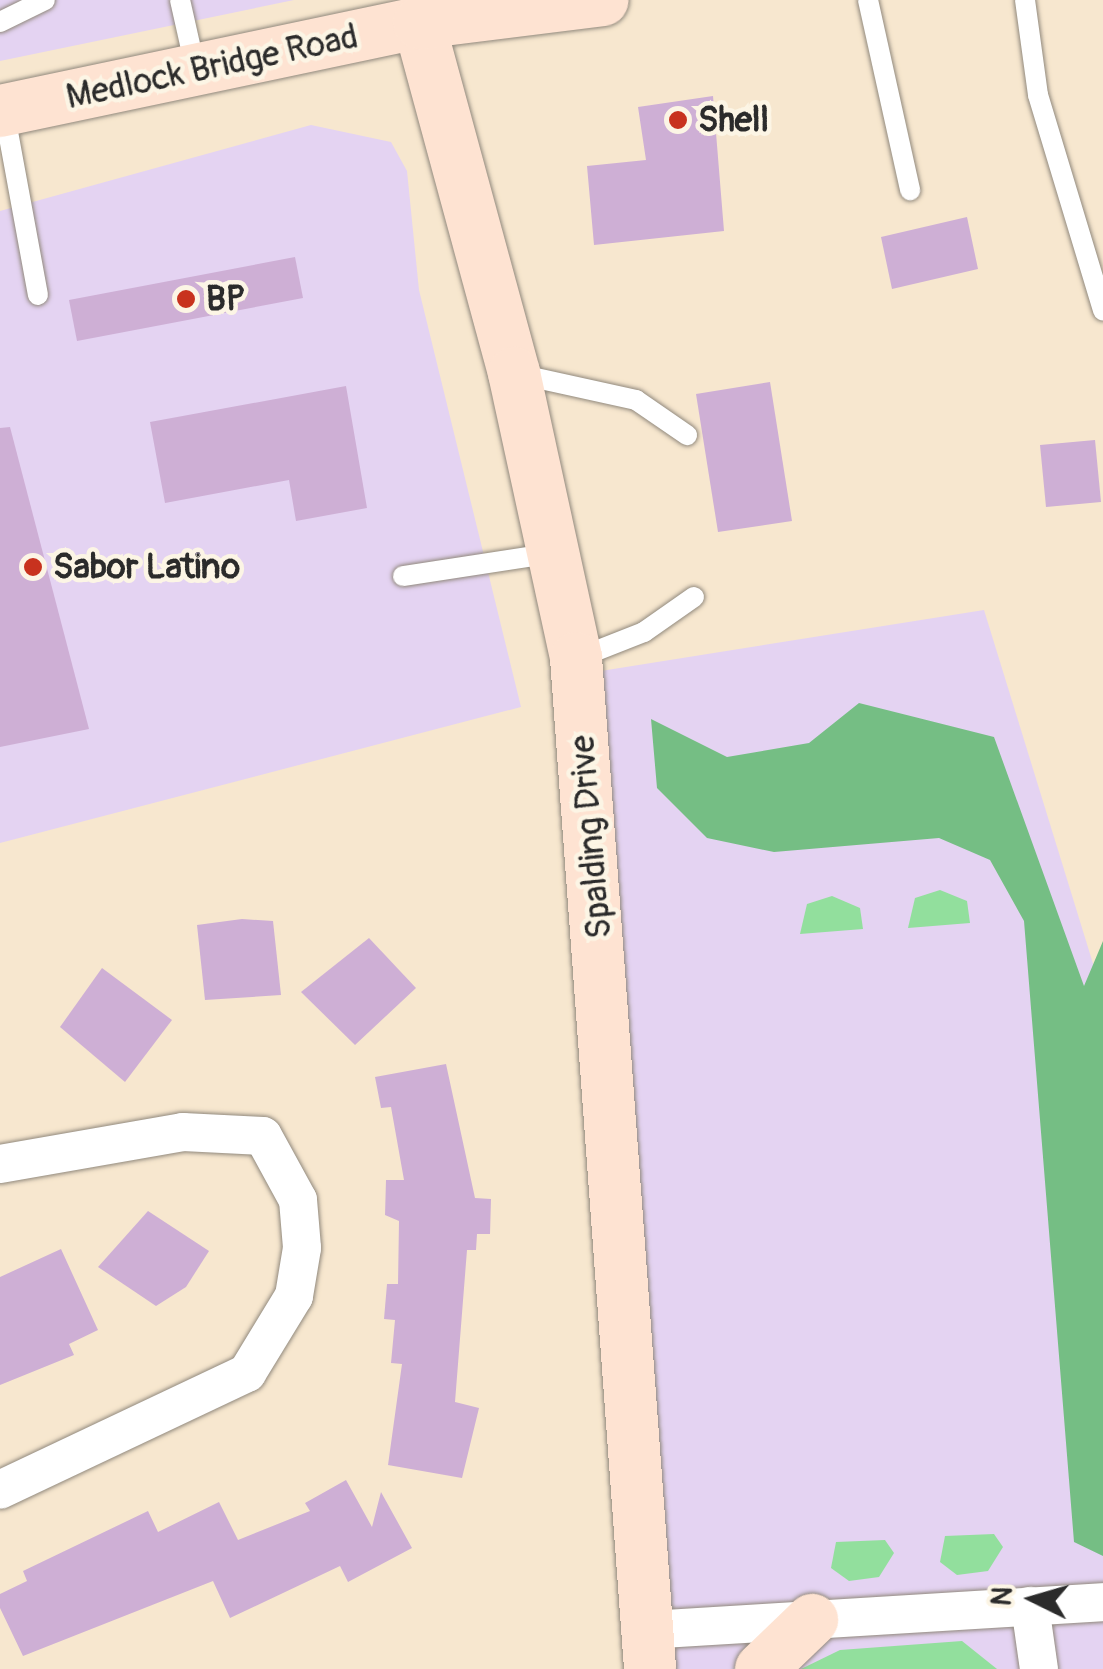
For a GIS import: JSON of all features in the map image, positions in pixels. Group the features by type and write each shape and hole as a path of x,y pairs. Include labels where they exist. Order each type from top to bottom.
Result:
{"main road":[{"name":"Medlock Bridge Road","path":"2,110 196,73 419,23 602,0"},
{"name":"Spalding Drive","path":"419,23 514,373 576,658 649,1650"},
{"path":"761,1669 812,1620"}],"street":[{"path":"0,1164 183,1132 263,1136 298,1200 302,1248 294,1296 247,1373 0,1490"},
{"path":"649,1650 812,1620 1103,1602"},
{"path":"1030,1606 1039,1669"}],"lane":[{"path":"0,22 45,0"},
{"path":"180,0 196,73"},
{"path":"868,0 910,190"},
{"path":"1025,0 1038,95 1103,310"},
{"path":"2,110 38,295"},
{"path":"514,373 636,400 687,435"},
{"path":"403,576 556,552"},
{"path":"576,658 644,632 694,597"}],"shaded area":[{"path":"0,0 294,0 0,61"},
{"path":"311,125 391,142 407,171 419,290 521,707 0,843 0,211"},
{"path":"984,610 1103,996 1103,1669 650,1669 582,674"}],"green space":[{"path":"859,703 994,737 1084,986 1103,941 1103,1556 1074,1542 1024,921 990,860 939,838 774,852 707,838 657,788 651,719 727,757 809,743"},
{"path":"940,890 967,901 970,923 908,928 915,898"},
{"path":"832,896 860,908 863,929 800,934 807,904"},
{"path":"994,1534 1003,1547 988,1571 957,1575 940,1562 945,1536"},
{"path":"885,1540 894,1553 879,1577 849,1581 831,1568 836,1542"},
{"path":"962,1641 997,1669 801,1669 840,1650"}],"building":[{"path":"713,96 724,231 594,245 587,166 646,160 638,107"},
{"path":"967,217 978,269 892,289 881,237"},
{"name":"BP","path":"295,257 303,298 77,341 69,300"},
{"path":"770,382 792,521 718,532 696,394"},
{"path":"346,386 367,508 296,521 289,480 165,503 150,422"},
{"path":"10,427 89,729 0,747 0,428"},
{"path":"1095,440 1101,502 1046,507 1040,445"},
{"path":"242,919 273,921 281,995 205,1000 197,925"},
{"path":"369,938 416,988 355,1045 301,992"},
{"path":"102,968 172,1020 125,1082 60,1027"},
{"path":"446,1064 475,1198 491,1199 490,1234 477,1234 476,1250 467,1250 455,1402 479,1408 462,1478 388,1465 402,1364 391,1363 395,1320 384,1319 387,1284 398,1284 399,1221 385,1215 386,1180 404,1180 391,1107 381,1108 375,1077"},
{"path":"148,1211 209,1251 186,1287 156,1306 98,1267"},
{"path":"61,1249 98,1330 69,1344 74,1355 0,1385 0,1277"},
{"path":"346,1480 372,1527 381,1492 412,1548 348,1582 340,1566 230,1618 213,1581 23,1656 0,1608 0,1594 27,1581 23,1571 148,1511 158,1532 219,1502 238,1540 310,1511 305,1503"}],"place":[{"name":"Shell","path":"678,120"},
{"name":"BP","path":"186,299"},
{"name":"Sabor Latino","path":"33,567"}]}
